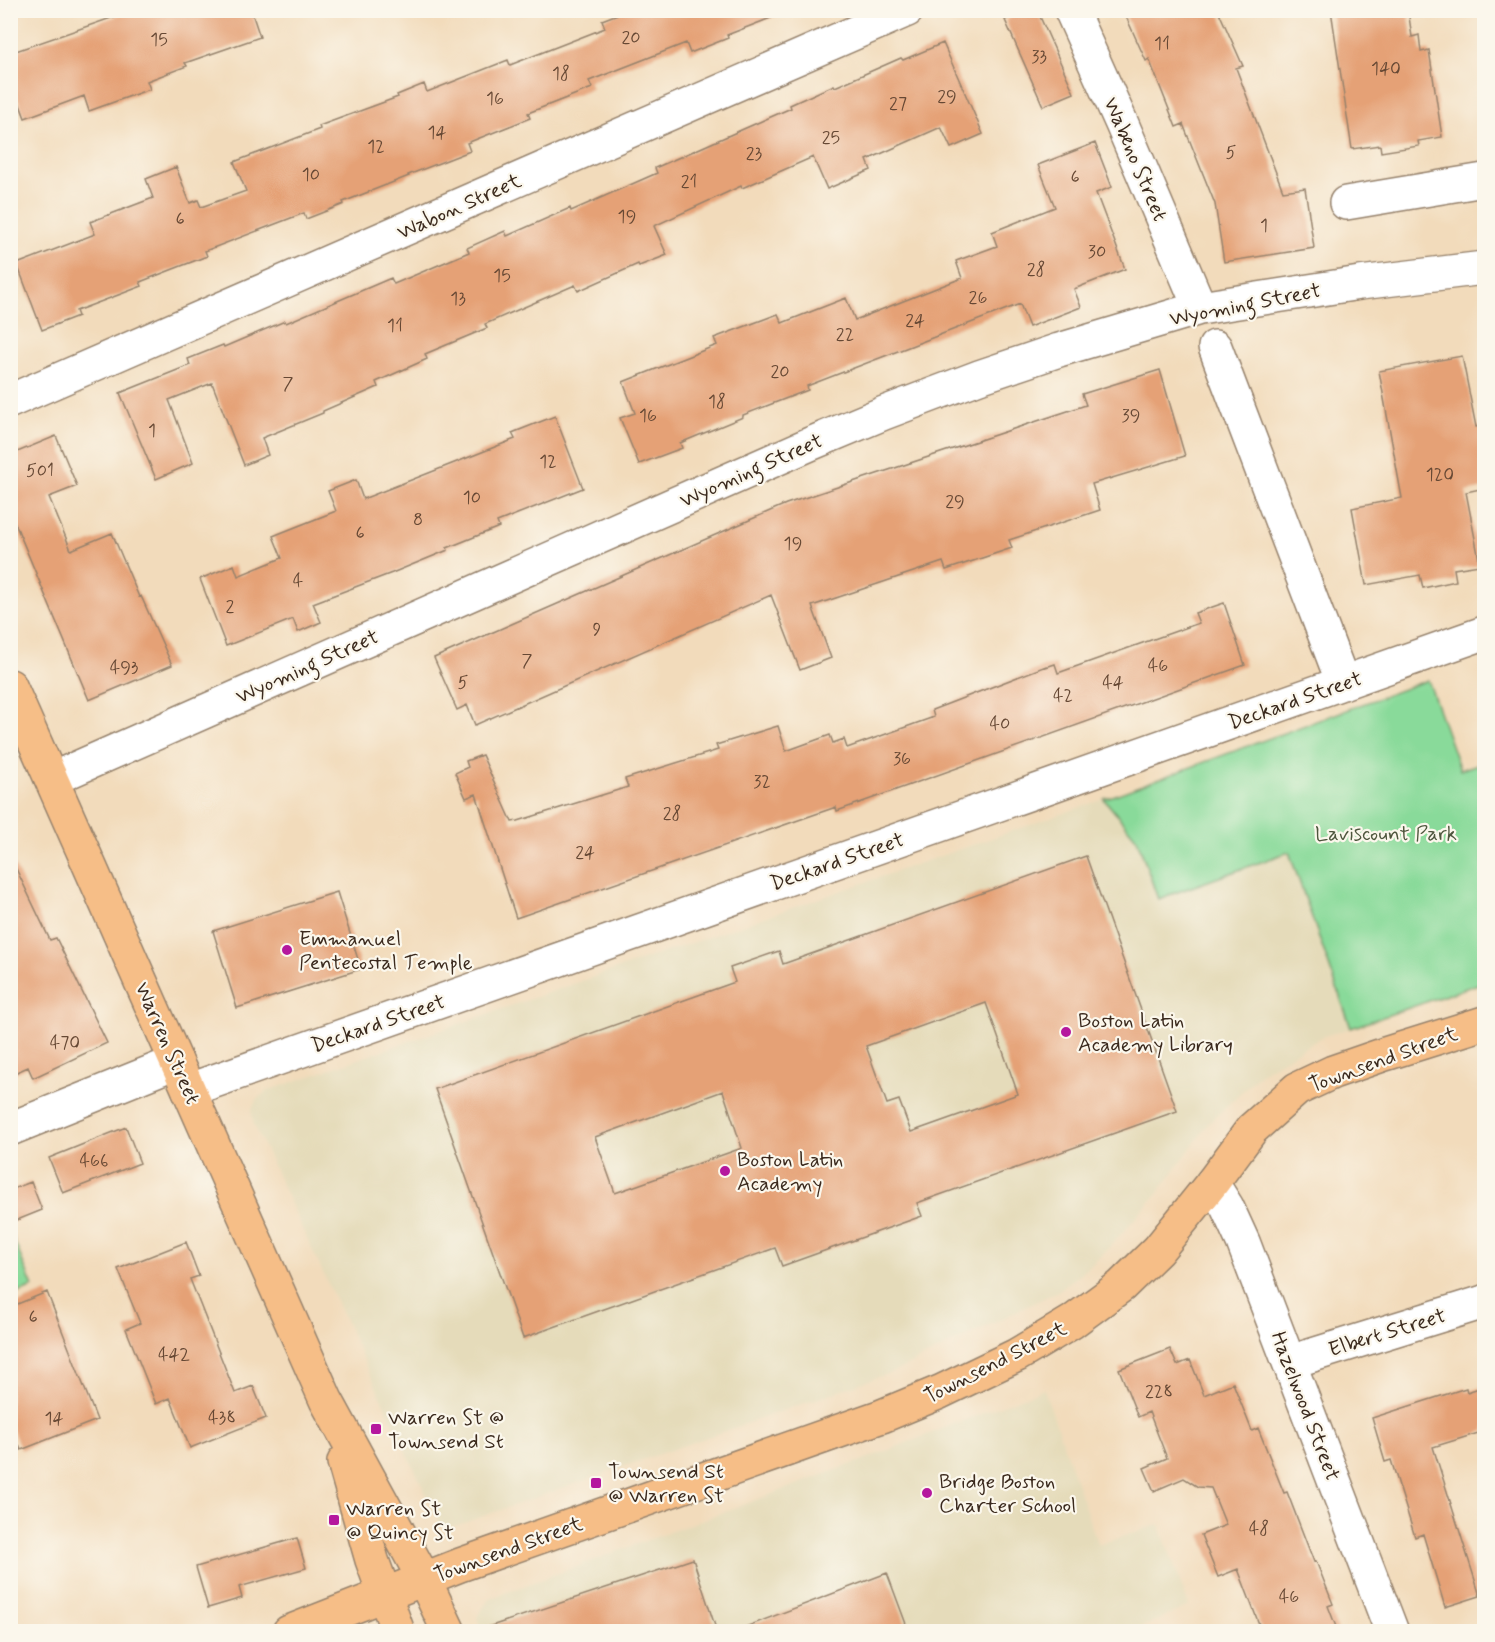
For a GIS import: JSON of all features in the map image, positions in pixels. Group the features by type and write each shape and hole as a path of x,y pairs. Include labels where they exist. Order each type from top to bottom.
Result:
{"main road":[{"name":"Warren Street","path":"10,686 326,1400 424,1579 449,1632"},
{"name":"Townsend Street","path":"290,1632 424,1579 882,1416 940,1392 1017,1355 1072,1322 1121,1286 1158,1250 1252,1129 1297,1089 1385,1054 1485,1023"},
{"name":"Warren Street","path":"326,1400 372,1560 398,1632"}],"street":[{"name":"Wabon Street","path":"10,401 907,10"},
{"name":"Wabeno Street","path":"1071,10 1200,308"},
{"path":"1346,203 1485,180"},
{"name":"Wyoming Street","path":"52,779 799,448 979,377 1059,350 1200,308 1360,283 1485,268"},
{"path":"1215,347 1343,683"},
{"name":"Deckard Street","path":"10,1129 183,1076 1485,633"},
{"name":"Hazelwood Street","path":"1212,1183 1244,1242 1392,1632"},
{"name":"Elbert Street","path":"1290,1362 1485,1302"}],"shaded area":[{"name":"Boston Latin Academy","path":"1104,799 1137,839 1158,899 1289,851 1351,1028 1324,1036 1261,1073 1209,1123 1158,1193 1102,1255 1058,1291 898,1370 455,1526 446,1527 440,1524 254,1125 251,1111 256,1100 267,1091"},
{"name":"Bridge Boston Charter School","path":"1044,1389 1098,1545 1159,1524 1189,1606 1131,1632 483,1632 477,1617 489,1599 858,1462"}],"green space":[{"name":"Laviscount Park","path":"1428,680 1460,770 1484,762 1484,982 1351,1028 1289,852 1158,899 1137,839 1104,799"},
{"path":"10,1231 33,1287 11,1296 10,1296"}],"building":[{"path":"134,10 251,10 260,37 185,63 187,66 147,81 150,89 89,111 84,96 25,118 10,78 10,53"},
{"path":"628,10 786,10 786,12 727,35 728,38 690,53 686,43 589,81 592,88 528,113 530,118 467,143 470,151 306,219 304,213 205,251 207,256 140,282 142,286 76,311 78,316 42,330 17,264 95,234 90,222 153,198 146,179 176,167 190,203 198,200 201,207 246,191 234,162 320,129 319,126 398,97 397,95 424,84 427,92 508,60 510,65 605,28 602,20"},
{"path":"1025,10 1037,10 1074,93 1043,106 1005,20"},
{"path":"1123,10 1218,10 1243,66 1236,68 1283,191 1305,188 1314,248 1224,262 1215,204 1183,124 1176,127 1149,59 1146,61"},
{"path":"1331,10 1408,10 1412,37 1419,35 1421,52 1429,50 1442,137 1418,141 1419,146 1381,152 1380,145 1352,149"},
{"path":"943,43 983,134 951,148 941,127 867,160 871,170 827,189 813,157 742,188 741,186 654,226 667,255 639,266 638,264 578,291 575,285 485,324 487,328 425,354 427,359 376,382 378,387 262,438 268,455 244,465 212,383 169,400 193,463 156,479 120,393 190,365 188,359 223,345 224,347 285,321 286,323 391,278 394,284 469,252 467,248 505,231 507,236 570,208 571,211 657,173 655,168 791,108 790,105 834,85 835,87 901,58 903,60"},
{"path":"1095,143 1112,187 1096,193 1125,269 1074,289 1081,307 1029,327 1020,304 807,386 808,390 743,415 743,417 680,443 682,448 639,464 620,418 635,413 623,382 717,345 714,338 778,314 782,323 846,298 855,320 962,278 956,261 997,246 992,232 1055,207 1038,165"},
{"path":"1462,356 1476,427 1485,426 1485,488 1466,492 1480,565 1454,569 1456,581 1423,588 1420,575 1366,585 1352,508 1402,498 1379,371"},
{"path":"1160,370 1185,456 1092,484 1100,510 1009,540 1012,548 946,570 943,562 812,606 831,658 800,670 771,595 475,725 467,705 457,710 434,658 786,504 1086,405 1082,394"},
{"path":"555,416 583,488 497,522 499,527 447,548 448,550 313,603 321,622 298,632 293,619 226,646 200,579 234,565 238,576 282,558 273,536 336,511 328,491 356,480 363,499 515,439 512,433"},
{"path":"56,436 77,486 49,497 71,550 112,533 139,597 141,596 172,665 89,700 10,511 10,455"},
{"path":"1224,603 1245,665 837,811 836,807 516,918 476,794 466,798 455,773 468,767 466,761 482,755 512,822 518,821 628,787 625,779 718,750 716,745 778,726 786,751 830,735 833,743 844,739 847,748 934,717 932,710 1046,666 1055,664 1058,673 1199,623 1195,613"},
{"path":"10,856 50,940 56,938 107,1043 33,1078 28,1067 10,1075"},
{"path":"1086,856 1177,1111 917,1203 922,1216 782,1266 775,1248 523,1338 435,1089 735,982 730,968 779,951 783,964","holes":["986,1003 1018,1094 911,1132 899,1100 887,1104 866,1046","723,1091 742,1148 615,1193 595,1137"]},
{"name":"Emmanuel Pentecostal Temple","path":"337,892 361,969 237,1008 213,931"},
{"path":"126,1127 140,1163 63,1193 49,1158"},
{"path":"31,1182 42,1210 10,1223 10,1190"},
{"path":"186,1242 199,1276 190,1279 235,1393 253,1386 266,1418 190,1448 170,1398 156,1404 126,1329 140,1323 118,1269"},
{"path":"47,1292 97,1420 21,1450 10,1424 10,1307"},
{"path":"1170,1349 1177,1365 1190,1360 1204,1395 1233,1383 1252,1431 1258,1428 1284,1493 1287,1492 1333,1604 1328,1606 1338,1632 1262,1632 1238,1569 1218,1577 1201,1535 1226,1525 1211,1488 1198,1487 1184,1478 1154,1491 1144,1468 1167,1458 1149,1412 1138,1417 1119,1369"},
{"path":"1485,1386 1485,1431 1433,1447 1480,1596 1445,1607 1423,1534 1415,1537 1391,1460 1385,1462 1372,1418 1466,1388 1467,1392"},
{"path":"297,1538 306,1568 239,1587 242,1598 208,1608 196,1567"},
{"path":"693,1559 717,1632 488,1632 488,1627"},
{"path":"887,1573 909,1632 740,1632 740,1629"}],"place":[{"name":"Emmanuel Pentecostal Temple","path":"287,950"},
{"name":"Boston Latin Academy Library","path":"1066,1032"},
{"name":"Boston Latin Academy","path":"725,1171"},
{"name":"Warren St @ Townsend St","path":"376,1429"},
{"name":"Townsend St @ Warren St","path":"596,1483"},
{"name":"Bridge Boston Charter School","path":"927,1493"},
{"name":"Warren St @ Quincy St","path":"334,1520"}]}
